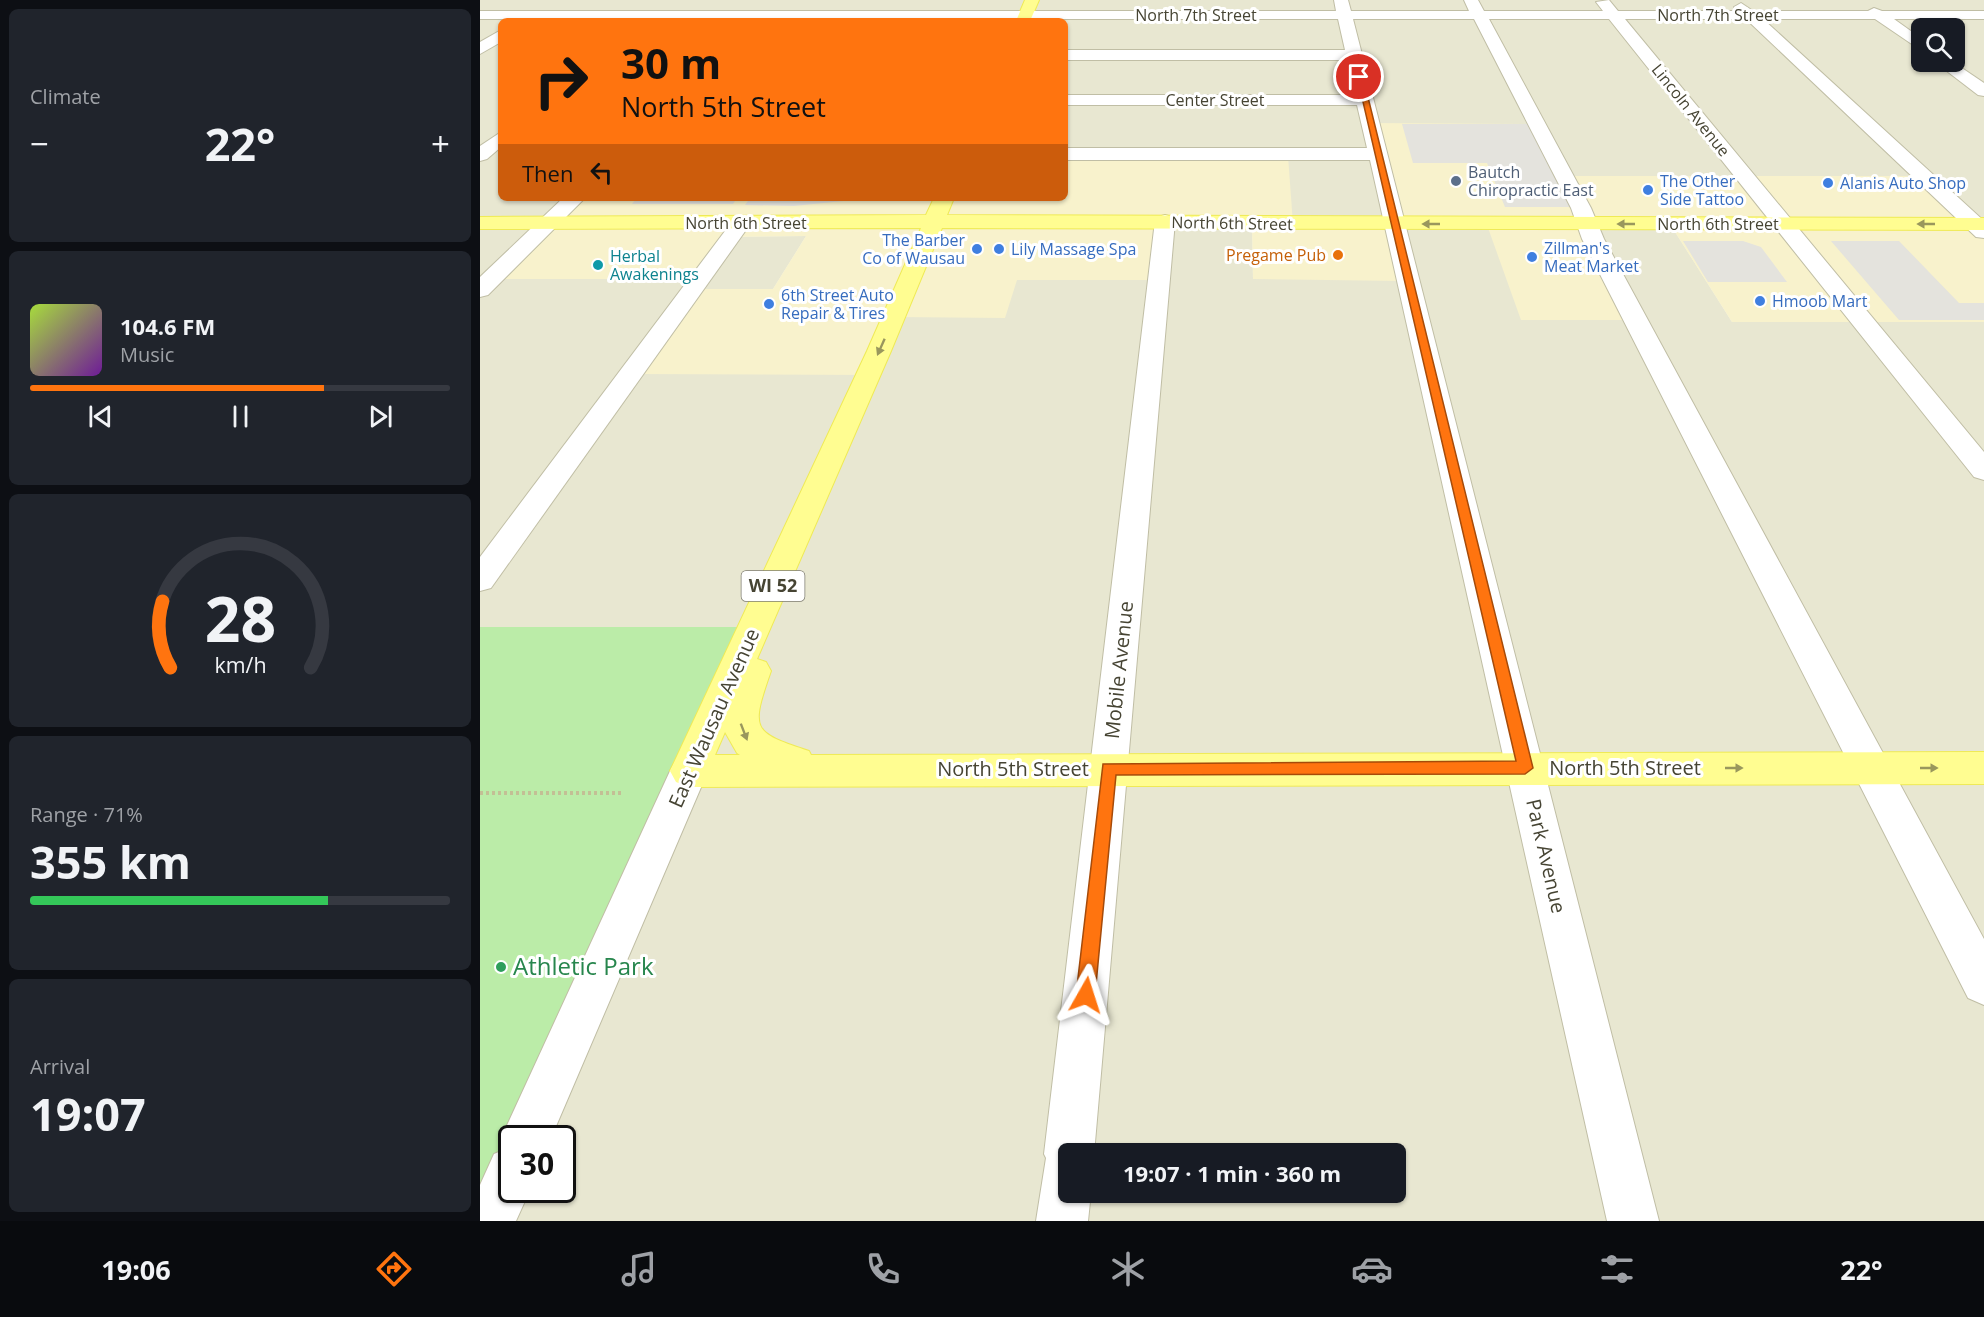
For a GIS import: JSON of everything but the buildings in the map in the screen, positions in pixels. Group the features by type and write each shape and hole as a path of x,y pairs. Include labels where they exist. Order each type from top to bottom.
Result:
{"main road":[{"path":"1024,18 1032,0"},
{"name":"East Wausau Avenue","path":"689,771 856,402 943,201"},
{"path":"904,294 935,243 958,232 1124,228 1165,222"},
{"name":"North 6th Street","path":"480,223 1165,222 1981,226"},
{"path":"856,402 837,477 750,681 740,715 740,725 743,736 752,746 769,756 823,767 878,770"},
{"name":"North 5th Street","path":"689,771 1108,768 1984,768"}],"street":[{"path":"526,18 554,0"},
{"path":"650,18 672,0"},
{"path":"889,18 902,0"},
{"path":"1732,0 1981,226"},
{"path":"1858,0 1911,38"},
{"name":"North 7th Street","path":"480,15 526,18 1024,18 1188,7 1607,7 1749,15 1984,15"},
{"name":"Park Avenue","path":"1343,7 1633,1221"},
{"path":"1474,7 1984,984"},
{"name":"Lincoln Avenue","path":"1607,7 1984,471"},
{"path":"480,49 498,37"},
{"path":"1068,55 1354,55"},
{"path":"1957,72 1984,91"},
{"name":"Center Street","path":"1068,100 1365,100"},
{"path":"480,155 498,140"},
{"path":"1068,154 1378,154"},
{"path":"480,290 572,201"},
{"name":"Mobile Avenue","path":"1070,1143 1165,222"},
{"path":"480,579 741,223"},
{"name":"East Wausau Avenue","path":"532,1125 689,771"},
{"path":"490,1221 498,1203"},
{"path":"1062,1221 1064,1203"}],"path":[{"path":"480,793 622,793"}],"shaded area":[{"path":"480,0 1984,0 1984,234 1923,176 1563,176 1585,224 1670,224 1732,322 1984,322 1984,1221 494,1221 504,1203 576,1203 576,1125 536,1125 755,628 480,627"},
{"path":"1369,123 1535,124 1563,176 1923,176 1984,234 1984,322 1732,322 1670,224 1586,225 1634,320 1521,320 1487,225 1391,225 1403,281 1253,279 1252,224 1163,223 1155,280 1017,280 1005,318 897,317 871,375 639,374 701,289 773,289 806,236 725,237 693,279 496,279 574,201 1068,201 1068,155 1288,156 1293,224 1390,225"},
{"path":"1402,124 1528,124 1570,207 1505,207 1487,163 1413,163"},
{"path":"634,201 735,201 733,204 632,204"},
{"path":"748,201 843,201 794,206 745,205"},
{"path":"1683,241 1743,241 1761,247 1787,282 1708,282"},
{"path":"1831,241 1899,241 1959,303 1984,303 1984,320 1899,320"}],"green space":[{"path":"480,627 755,627 536,1125 498,1125 498,1174 480,1221"}],"place":[{"name":"Bautch Chiropractic East","path":"1456,181"},
{"name":"Alanis Auto Shop","path":"1828,183"},
{"name":"The Other Side Tattoo","path":"1648,190"},
{"name":"The Barber Co of Wausau","path":"977,249"},
{"name":"Lily Massage Spa","path":"999,249"},
{"name":"Pregame Pub","path":"1338,255"},
{"name":"Zillman's Meat Market","path":"1532,257"},
{"name":"Herbal Awakenings","path":"598,265"},
{"name":"Hmoob Mart","path":"1760,301"},
{"name":"6th Street Auto Repair & Tires","path":"769,304"},
{"name":"Athletic Park","path":"501,967"}],"route":[{"path":"1086,995 1108,768 1525,768 1359,77"}]}
